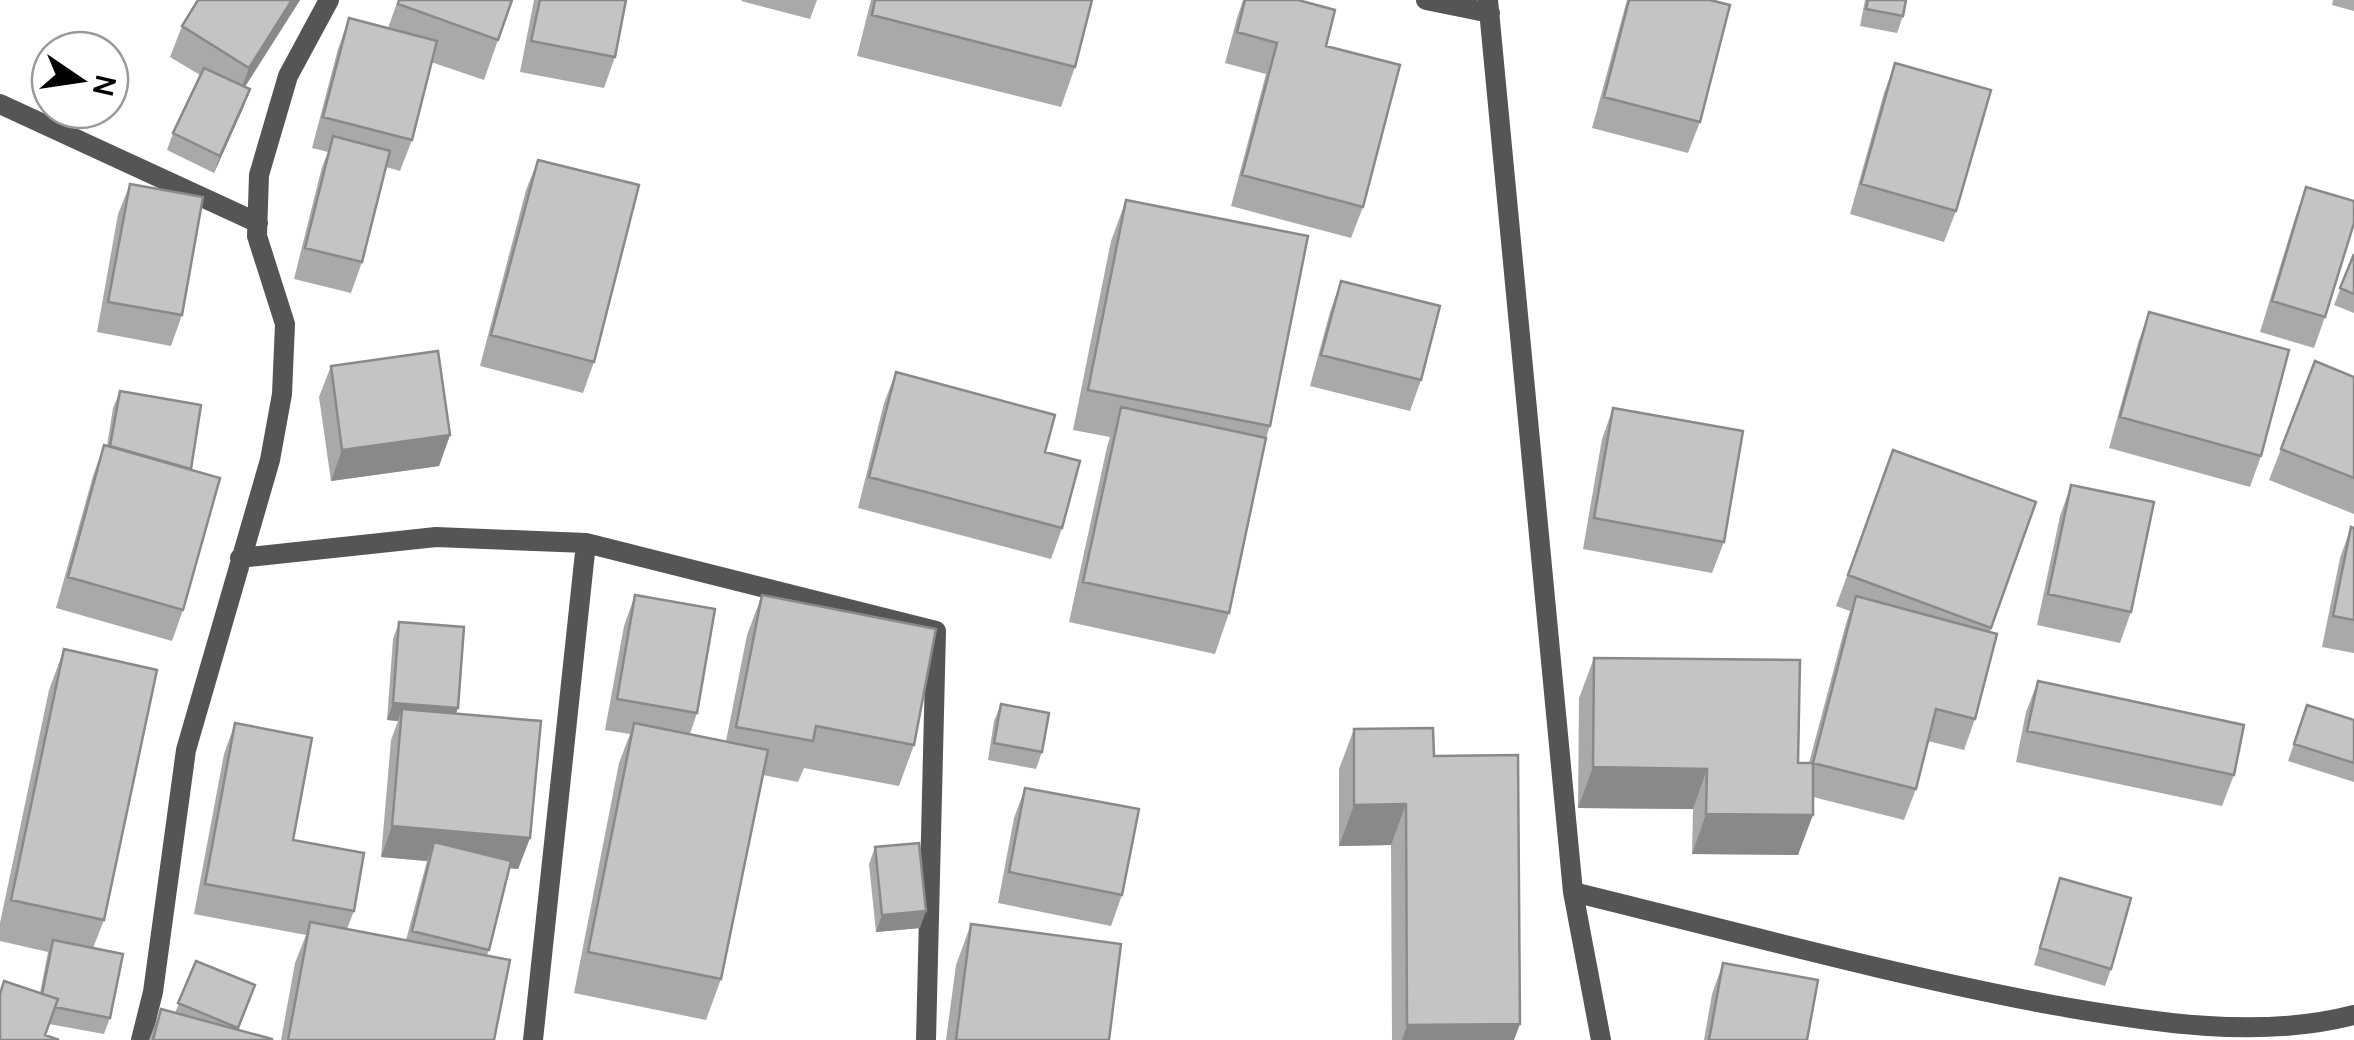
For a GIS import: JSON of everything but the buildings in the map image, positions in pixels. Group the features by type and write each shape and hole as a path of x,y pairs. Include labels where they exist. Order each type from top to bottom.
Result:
{"street":[{"path":"140,1040 153,992 186,750 270,460 282,394 285,324 257,236 259,175 288,76 329,0"},
{"path":"1426,0 1488,6 1573,892 1600,1040"},
{"path":"0,104 258,223"},
{"path":"240,558 436,537 586,543 936,631 926,1040"},
{"path":"533,1040 586,543"},
{"path":"1573,892 1956,987 2149,1022 2266,1030 2354,1014"}]}
